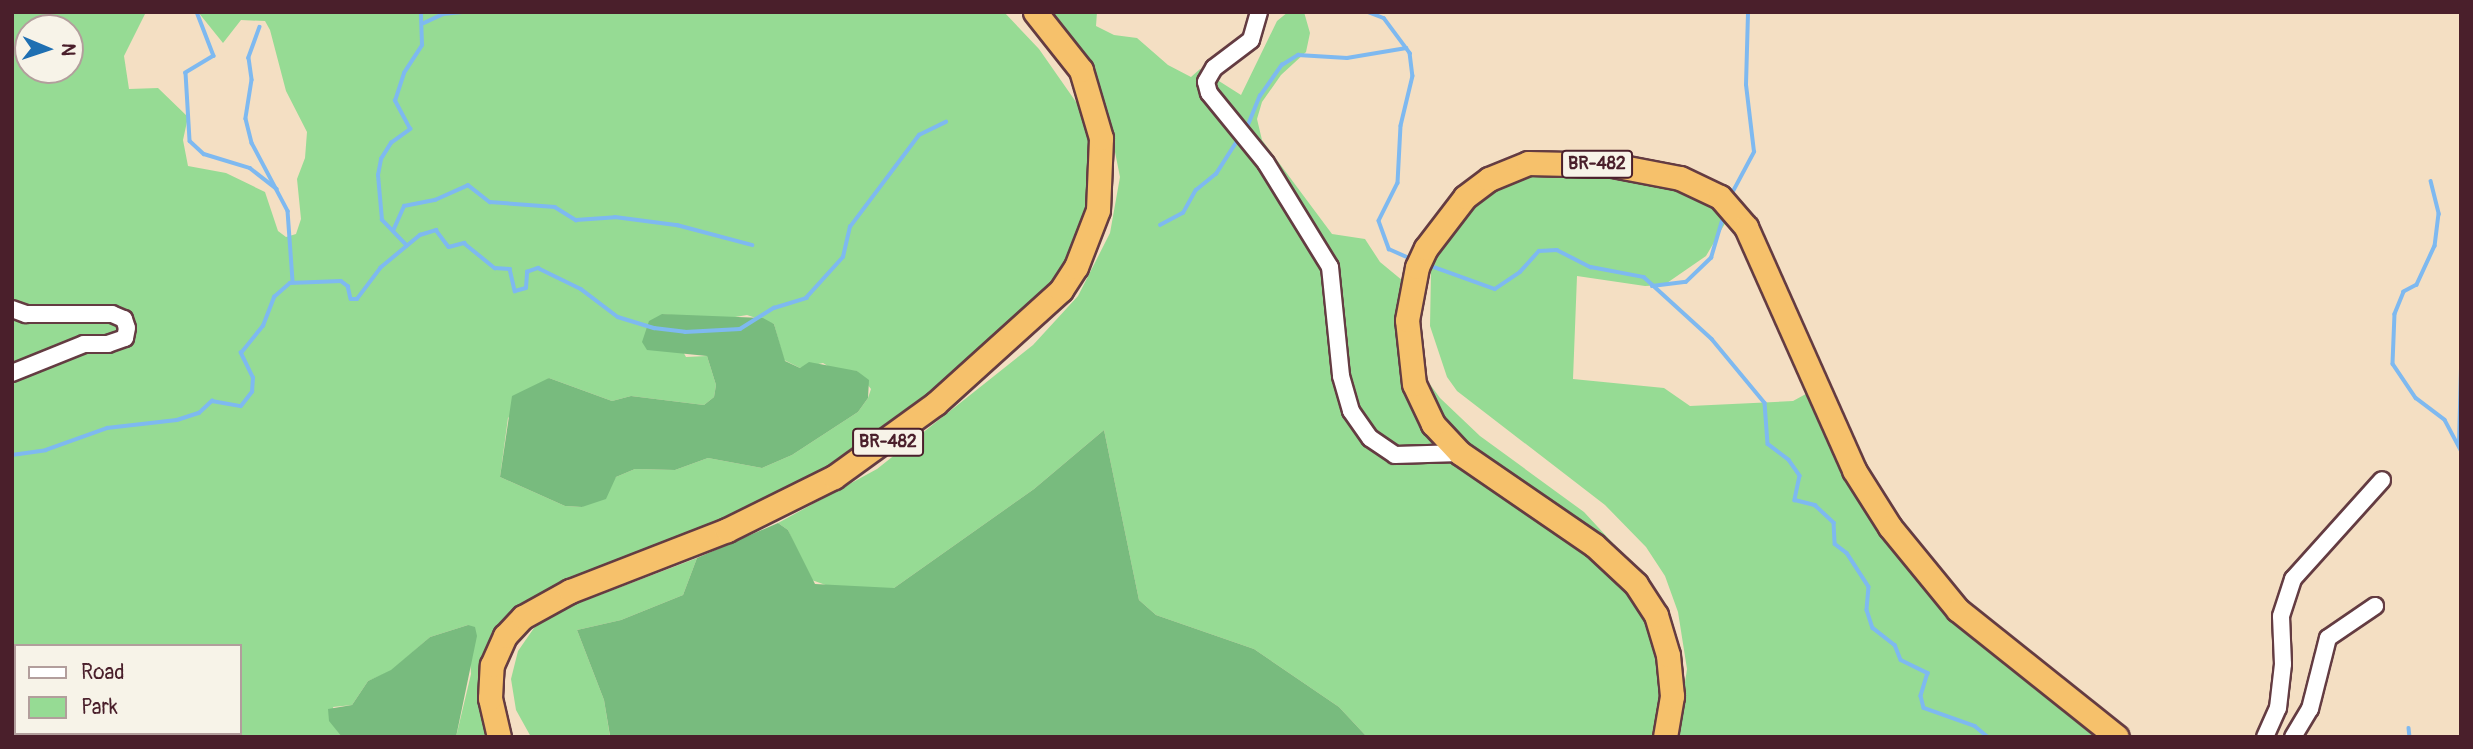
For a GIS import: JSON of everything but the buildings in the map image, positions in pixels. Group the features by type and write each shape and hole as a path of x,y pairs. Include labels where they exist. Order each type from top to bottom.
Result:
{"highway":[{"name":"BR-482","path":"499,737 490,698 492,665 505,636 523,617 561,595 753,519 834,477 935,404 1061,290 1076,267 1098,209 1101,138 1081,71 1035,12"},
{"name":"BR-482","path":"1665,737 1672,696 1668,655 1656,615 1636,584 1594,545 1461,453 1433,424 1421,402 1406,336 1417,267 1449,214 1489,179 1528,163 1600,164 1689,181 1720,197 1745,227 1854,470 1890,527 1958,610 2117,737"}],"street":[{"path":"1259,12 1251,40 1214,68 1206,82 1209,93 1266,163 1330,267 1341,376 1351,411 1370,438 1395,455 1461,453"},
{"path":"12,309 26,314 113,314 124,319 127,328 125,338 108,344 83,344 12,373"},
{"path":"2265,737 2278,708 2283,664 2281,616 2293,579 2382,480"},
{"path":"2293,737 2310,709 2328,638 2375,606"}],"green space":[{"path":"12,12 146,12 124,56 129,89 158,88 188,117 183,140 188,166 226,173 265,192 278,231 286,237 296,234 301,219 297,179 305,158 307,132 286,91 270,30 265,21 241,20 223,43 198,12 1004,12 1039,49 1083,112 1096,187 1060,289 874,451 501,632 499,737 456,737 471,674 468,625 430,637 391,671 368,681 352,705 333,707 342,737 12,737","holes":["662,314 717,320 747,315 774,324 784,360 800,368 823,363 834,370 857,371 871,389 868,398 858,412 792,455 762,468 708,458 675,470 635,469 616,477 582,507 565,506 500,477 508,418 549,378 612,401 631,396 704,405 714,397 716,385 707,356 686,357"]},
{"path":"1030,12 1097,12 1096,26 1114,35 1137,38 1168,65 1191,77 1200,69 1241,95 1277,21 1288,12 1304,12 1310,33 1306,52 1281,75 1262,102 1257,119 1262,140 1332,234 1365,239 1380,262 1403,281 1421,372 1440,398 1480,436 1584,512 1646,579 1669,671 1656,737 1367,737 1339,707 1254,649 1156,615 1139,600 1104,430 1034,489 894,588 834,588 809,579 788,530 778,523 877,469 1033,345 1078,296 1110,233 1120,177 1110,127 1088,80"},
{"path":"1557,163 1690,185 1730,215 1706,256 1664,285 1645,286 1577,276 1573,379 1664,388 1690,406 1793,401 1815,389 1883,521 2096,737 1677,737 1687,669 1678,612 1665,576 1646,547 1605,505 1457,391 1447,377 1430,326 1431,271 1443,237 1479,189"},
{"path":"662,314 763,318 774,324 785,361 800,368 809,362 857,371 869,380 868,398 858,412 792,455 762,468 708,458 675,470 635,469 616,477 606,499 582,507 565,506 500,477 512,396 549,378 612,401 631,396 704,405 714,397 716,385 707,356 647,350 642,342 649,321"},
{"path":"1104,430 1139,600 1156,615 1254,649 1339,707 1367,737 610,736 604,700 577,630 621,620 683,595 697,558 778,523 788,530 815,584 894,588 1034,489"},
{"path":"697,558 683,595 621,620 577,630 604,700 610,737 531,737 516,710 511,679 518,651 534,628 555,612"},
{"path":"468,625 475,627 477,636 456,737 342,737 329,721 328,709 352,705 368,681 391,670 430,637"}],"waterway":[{"path":"197,12 214,56 186,73 190,141 204,154 250,168 277,189"},
{"path":"407,246 382,220 378,175 381,159 391,143 410,129 395,101 404,73 422,45 421,12"},
{"path":"424,23 443,14 462,12"},
{"path":"1368,12 1384,18 1410,53 1413,76 1401,126 1398,183 1379,221 1389,249 1411,259"},
{"path":"1730,197 1754,152 1746,85 1748,12"},
{"path":"260,27 249,58 252,80 246,119 252,143 288,211 293,281"},
{"path":"1246,130 1260,96 1282,65 1298,55 1347,58 1406,48"},
{"path":"12,455 46,450 107,428 177,420 199,413 212,401 241,406 252,392 253,378 241,353 263,326 274,297 290,283 341,281 348,286 351,299 357,299 380,268 420,235 436,230 449,247 464,243 495,268 510,269 515,291 526,288 527,272 538,268 581,289 618,317 654,328 685,332 740,329 774,308 806,298 843,257 850,227 919,135 946,122"},
{"path":"1160,225 1183,213 1196,190 1216,174 1239,138"},
{"path":"2431,181 2439,214 2435,246 2417,285 2404,292 2395,314 2393,364 2416,398 2445,420 2461,450"},
{"path":"393,231 404,206 435,200 468,185 490,202 555,207 576,220 615,217 677,225 752,245"},
{"path":"1652,286 1686,282 1711,258 1724,214"},
{"path":"1428,265 1495,289 1520,272 1539,251 1557,250 1591,267 1644,277 1712,339 1765,403 1768,444 1789,460 1800,476 1795,500 1815,505 1834,523 1835,544 1847,553 1869,587 1867,610 1873,628 1895,645 1901,660 1928,673 1921,696 1924,708 1975,726 1988,737"},
{"path":"2459,445 2461,366"},
{"path":"2409,728 2410,737"}]}
